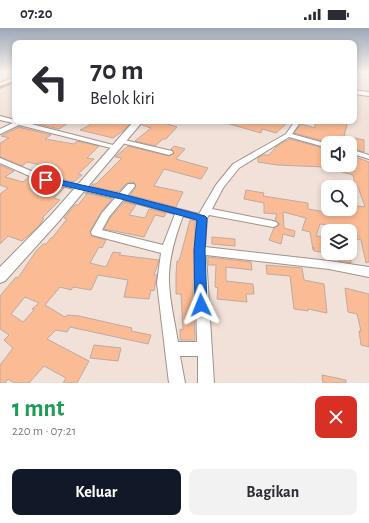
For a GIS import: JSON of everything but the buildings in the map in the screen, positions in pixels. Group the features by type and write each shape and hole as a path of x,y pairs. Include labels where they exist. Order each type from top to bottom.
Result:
{"street":[{"path":"357,92 369,94"},
{"path":"0,118 12,121"},
{"path":"0,132 13,124"},
{"path":"25,124 117,144 168,153"},
{"path":"0,277 55,218 117,144 136,124"},
{"path":"206,383 201,349 201,215 219,187 236,166 288,135 296,124"},
{"path":"288,135 321,144"},
{"path":"357,154 369,157"},
{"path":"0,160 46,180 122,197 182,213 273,224"},
{"path":"130,186 105,215 96,230 97,233 167,250"},
{"path":"177,383 176,349 163,283 167,250 171,235 182,213"},
{"path":"200,250 329,265 369,272"},
{"path":"176,349 201,349"}],"route":[{"path":"46,180 122,197 202,218 200,250 201,305"}]}
